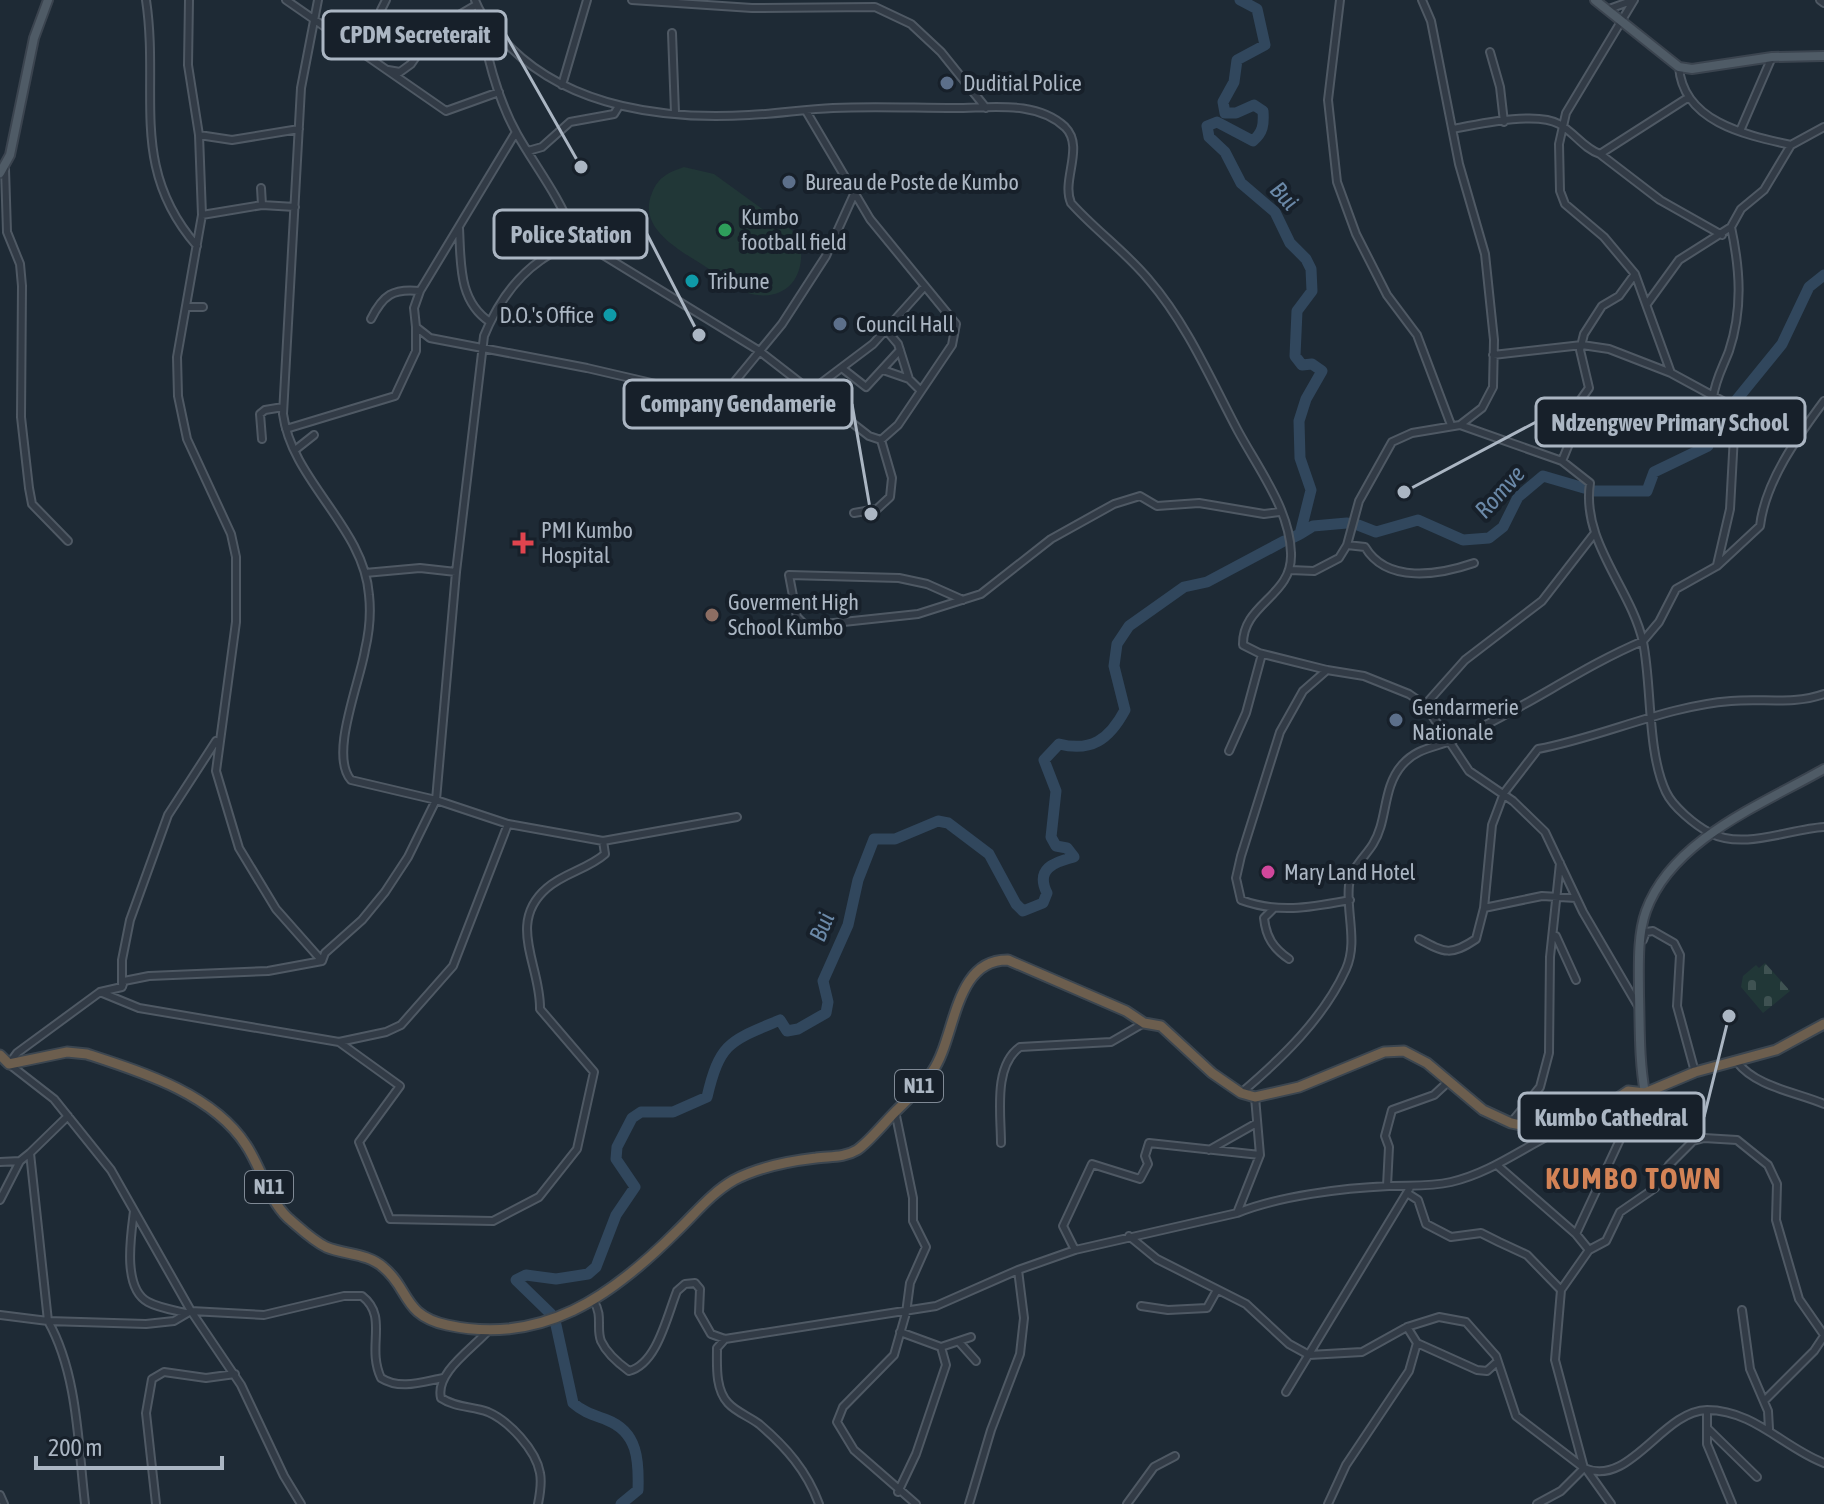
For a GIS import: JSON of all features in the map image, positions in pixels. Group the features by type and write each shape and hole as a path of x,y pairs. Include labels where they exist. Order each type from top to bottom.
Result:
{"highway":[{"name":"N11","path":"9,1064 67,1052 87,1054 203,1102 236,1128 277,1206 312,1238 327,1247 377,1262 386,1269 413,1310 429,1319 488,1331 538,1325 594,1302 674,1235 712,1195 736,1179 763,1170 815,1158 834,1158 857,1150 933,1072 949,1037 967,983 996,960 1008,960 1073,987 1144,1023 1161,1026 1212,1073 1241,1093 1255,1097 1299,1087 1384,1052 1404,1051 1427,1063 1483,1110 1511,1123 1556,1132"},
{"path":"1556,1132 1578,1125 1628,1091 1645,1093 1695,1072 1792,1044 1824,1024"},
{"path":"0,1055 9,1064"}],"main road":[{"path":"2,171 34,38 48,0"},
{"path":"1595,0 1679,67 1692,69 1772,57 1824,56"},
{"path":"1645,1093 1640,1062 1641,947 1645,914 1653,894 1676,865 1711,834 1824,769"}],"street":[{"path":"146,0 153,52 150,149 160,188 179,226 197,246"},
{"path":"189,0 188,65 199,135 202,215 177,357 178,396 187,439 231,534 236,557 238,600 233,660 218,738 216,771 239,848 276,909 322,961"},
{"path":"286,0 446,111 499,92"},
{"path":"318,0 301,88 283,407 286,429 295,450 340,523 365,573 370,612 365,651 347,726 344,772 360,783 436,800 508,824 603,841 737,817"},
{"path":"381,10 386,0"},
{"path":"562,85 587,0"},
{"path":"632,0 739,8 875,7 911,24 941,52 986,108"},
{"path":"1340,0 1328,100 1337,182 1356,234 1381,284 1417,335 1451,425"},
{"path":"1422,0 1431,21 1459,164 1485,254 1495,377 1489,396 1474,416 1460,425"},
{"path":"1609,9 1634,0"},
{"path":"1634,0 1624,21 1582,81 1561,125 1561,197 1572,212 1604,237 1635,274 1671,373"},
{"path":"386,69 400,72 411,64 435,29 477,5"},
{"path":"477,5 522,59 562,85 619,106 675,113 748,116 888,106 986,108 1044,113 1070,133 1073,149 1068,190 1071,203 1122,251 1161,295 1210,375 1279,512 1292,552 1290,570 1279,591 1257,610 1245,628 1243,645 1262,654 1364,676 1391,685 1425,705 1469,771 1504,793 1545,832 1576,898 1639,1009"},
{"path":"322,961 325,953 362,920 385,892 408,857 436,800 456,572 481,348 498,305 533,266 566,245 572,236 571,227 516,132 499,92 486,54 477,5"},
{"path":"672,33 675,113"},
{"path":"1490,52 1500,87 1504,122"},
{"path":"1740,131 1772,57"},
{"path":"1679,67 1680,80 1700,113 1740,131 1791,145"},
{"path":"1600,154 1689,97"},
{"path":"528,151 542,147 570,122 614,114 619,106"},
{"path":"806,111 816,134 870,219 950,314 956,334 898,425 881,440"},
{"path":"1453,129 1566,113"},
{"path":"1546,118 1561,125 1588,150 1600,154 1660,200 1722,235"},
{"path":"1647,304 1679,260 1731,227 1741,209 1764,190 1791,145 1824,127"},
{"path":"199,135 232,140 299,129"},
{"path":"286,429 389,401 400,389 416,351 414,308 420,291 516,132"},
{"path":"537,165 542,147"},
{"path":"2,171 7,232 20,264 22,286 21,417 29,488 32,504 68,541"},
{"path":"261,188 262,205"},
{"path":"416,327 430,338 711,396 727,391 782,324 826,256 855,192"},
{"path":"202,215 262,205 295,207"},
{"path":"1713,398 1715,382 1729,350 1741,288 1731,227"},
{"path":"459,228 462,279 469,301 478,314 490,322"},
{"path":"572,236 758,350 869,436 881,440"},
{"path":"1562,461 1575,429 1577,405 1589,388 1580,350 1591,322 1602,306 1619,296 1635,274"},
{"path":"812,390 843,369 887,331 925,286"},
{"path":"371,319 384,296 394,291 420,291"},
{"path":"186,307 203,307"},
{"path":"887,331 900,350 909,379"},
{"path":"416,351 430,338"},
{"path":"1493,355 1582,345 1609,349 1671,373 1728,404 1735,417 1730,509 1717,566"},
{"path":"843,369 866,387 900,350"},
{"path":"883,370 909,379 920,390"},
{"path":"1241,1093 1291,1045 1328,1000 1347,967 1353,935 1349,884 1360,859 1375,842 1390,782 1418,752 1434,743 1451,741 1643,641 1659,622 1676,589 1717,566 1760,526 1762,511 1782,467 1824,401"},
{"path":"262,439 260,414 283,407"},
{"path":"1290,570 1314,571 1339,558 1347,545 1359,501 1392,442 1460,425 1562,461 1590,483 1588,497 1594,534 1643,641 1651,717 1666,792 1679,809 1711,834 1763,838 1824,827"},
{"path":"295,450 314,435"},
{"path":"854,513 877,509 890,497 892,478 881,440"},
{"path":"963,600 927,584 899,578 793,572 789,577 797,617 806,626 918,614 963,600 990,589 1044,543 1122,500 1140,496 1157,506 1199,503 1264,514 1279,512"},
{"path":"1425,705 1465,660 1542,601 1594,534"},
{"path":"1347,545 1365,547 1373,561 1385,568 1442,574 1474,563"},
{"path":"365,573 420,568 456,572"},
{"path":"1229,751 1246,713 1262,654"},
{"path":"1327,670 1314,678 1303,691 1280,732 1236,878 1241,900 1257,906 1293,910 1350,900"},
{"path":"1419,939 1441,951 1457,952 1476,939 1484,908 1492,825 1504,793 1538,749 1579,741 1651,717 1732,700 1774,702 1824,694"},
{"path":"122,987 122,960 130,920 168,815 218,738"},
{"path":"100,992 139,1008 339,1042 386,1032 401,1025 453,966 508,824"},
{"path":"339,1042 400,1086 359,1142 390,1219 493,1221 539,1197 577,1149 594,1072 540,1009 541,993 525,931 530,906 549,886 585,870 605,854 603,841"},
{"path":"1511,1123 1540,1087 1549,1053 1550,957 1555,935 1561,861"},
{"path":"1484,908 1556,894 1576,898"},
{"path":"1257,906 1273,946 1289,959"},
{"path":"1264,918 1273,909"},
{"path":"1641,947 1646,932 1653,931 1674,943 1680,955 1677,1006 1695,1072"},
{"path":"1555,935 1576,980"},
{"path":"122,987 124,981 149,976 268,971 322,961"},
{"path":"122,987 100,992 17,1053 9,1064 54,1099 111,1170 188,1312 235,1374 284,1476 301,1504"},
{"path":"1001,1143 1001,1083 1012,1053 1020,1047 1111,1042 1144,1023"},
{"path":"1737,1062 1744,1071 1770,1084 1824,1104"},
{"path":"1387,1186 1389,1147 1385,1136 1392,1110 1434,1095 1448,1082"},
{"path":"1237,1213 1260,1155 1255,1097"},
{"path":"1576,1234 1624,1131 1625,1112 1617,1098"},
{"path":"895,1111 913,1198 913,1221 926,1247 910,1283 906,1313 894,1355 843,1407 837,1422 846,1442 898,1492 916,1504"},
{"path":"0,1200 20,1161 68,1116"},
{"path":"1209,1150 1255,1124"},
{"path":"711,1334 725,1339 936,1306 1018,1270 1075,1250 1237,1213 1262,1203 1387,1186 1409,1190 1454,1182 1498,1166 1556,1132"},
{"path":"1585,1468 1555,1360 1561,1290 1589,1250 1606,1241 1620,1212 1655,1188 1669,1165 1693,1141 1704,1138 1737,1140 1768,1165 1777,1184 1776,1220 1784,1255 1799,1299 1824,1336 1814,1351 1765,1400"},
{"path":"1075,1250 1063,1226 1092,1164 1135,1180 1145,1173 1147,1150 1153,1141 1260,1155"},
{"path":"30,1153 48,1321 59,1342 71,1389 85,1504"},
{"path":"0,1162 20,1161"},
{"path":"1498,1166 1576,1234 1589,1250"},
{"path":"1409,1190 1418,1200 1426,1224 1451,1237 1481,1233 1527,1255 1561,1290"},
{"path":"1286,1392 1409,1190"},
{"path":"134,1211 128,1249 141,1297 149,1303 188,1312 264,1315 344,1296 362,1296 375,1312 377,1324 373,1352 381,1378 391,1384 411,1385 443,1378"},
{"path":"1129,1236 1157,1259 1253,1309 1289,1344 1309,1355 1362,1352 1407,1327 1439,1317 1466,1322 1497,1362 1516,1416 1585,1468 1611,1504"},
{"path":"969,1504 991,1430 1020,1354 1024,1318 1018,1270"},
{"path":"594,1302 600,1316 600,1340 613,1358 629,1371 640,1369 650,1357 677,1291 685,1284 695,1283 700,1289 699,1313 717,1348 718,1380 728,1403 758,1423 794,1457 810,1481 819,1504"},
{"path":"1141,1306 1168,1310 1207,1308 1217,1290"},
{"path":"1742,1310 1750,1369 1765,1400 1769,1429"},
{"path":"0,1315 48,1321 146,1324 174,1321 188,1312"},
{"path":"1407,1327 1417,1343 1477,1370 1487,1371 1497,1362"},
{"path":"488,1331 443,1378 439,1388 441,1398 451,1404 488,1412 503,1420 517,1435 540,1473 538,1504"},
{"path":"900,1332 941,1347 971,1337"},
{"path":"717,1348 725,1339"},
{"path":"960,1343 976,1361"},
{"path":"1331,1504 1346,1465 1409,1371 1417,1343"},
{"path":"898,1492 916,1454 946,1365 941,1347"},
{"path":"156,1504 146,1413 152,1379 164,1372 206,1378 235,1374"},
{"path":"1585,1468 1602,1473 1619,1465 1684,1417 1707,1410 1769,1429 1824,1463"},
{"path":"1707,1410 1707,1444 1732,1504"},
{"path":"1708,1429 1757,1477"},
{"path":"1127,1504 1135,1498 1154,1467 1175,1456"},
{"path":"1537,1504 1561,1491 1585,1468"},
{"path":"0,1495 4,1504"}],"green space":[{"name":"Kumbo football field","path":"684,167 714,174 797,234 800,268 790,286 770,295 744,291 676,247 656,229 649,206 652,193 665,176"},
{"path":"1765,963 1790,991 1763,1013 1741,987 1743,976 1756,965 1759,968"}],"waterway":[{"name":"Bui","path":"1240,0 1257,9 1265,45 1237,60 1234,82 1223,102 1225,113 1236,113 1254,105 1263,111 1262,128 1253,141 1217,122 1207,126 1209,137 1225,152 1241,183 1275,212 1290,243 1311,269 1312,291 1297,311 1295,356 1302,365 1312,364 1322,371 1306,399 1299,421 1300,458 1311,490 1300,534 1294,537"},
{"name":"Romve","path":"1734,403 1782,344 1809,287 1824,275"},
{"name":"Romve","path":"1594,491 1647,491 1654,472 1708,446 1709,429 1726,411"},
{"name":"Romve","path":"1358,525 1376,532 1418,520 1463,540 1489,538 1503,527 1518,497 1543,476 1584,488"},
{"name":"Romve","path":"1300,534 1313,526 1347,523"},
{"name":"Bui","path":"621,1504 638,1490 637,1458 631,1440 617,1425 573,1403 551,1314 516,1280 526,1275 556,1279 588,1274 596,1267 616,1215 635,1187 616,1159 617,1147 632,1118 641,1112 673,1112 707,1097 723,1054 749,1033 780,1020 787,1031 798,1029 826,1013 828,1002 823,981 848,925 858,880 874,839 895,839 938,821 948,823 989,854 1016,904 1023,911 1043,903 1047,893 1043,878 1045,872 1054,864 1074,857 1067,848 1056,846 1051,837 1056,791 1044,760 1059,744 1081,746 1098,741 1119,720 1125,710 1114,666 1117,644 1129,626 1184,587 1207,582 1284,541"}],"place":[{"name":"Duditial Police","path":"947,83"},
{"name":"CPDM Secreterait","path":"581,167"},
{"name":"Bureau de Poste de Kumbo","path":"789,182"},
{"name":"Kumbo football field","path":"725,230"},
{"name":"Tribune","path":"692,281"},
{"name":"D.O.'s Office","path":"610,315"},
{"name":"Council Hall","path":"840,324"},
{"name":"Police Station","path":"699,335"},
{"name":"Ndzengwev Primary School","path":"1404,492"},
{"name":"Company Gendamerie","path":"871,514"},
{"name":"PMI Kumbo Hospital","path":"523,543"},
{"name":"Goverment High School Kumbo","path":"712,615"},
{"name":"Gendarmerie Nationale","path":"1396,720"},
{"name":"Mary Land Hotel","path":"1268,872"},
{"name":"Kumbo Cathedral","path":"1729,1016"}],"district":[{"name":"KUMBO TOWN","path":"1634,1179"}]}
